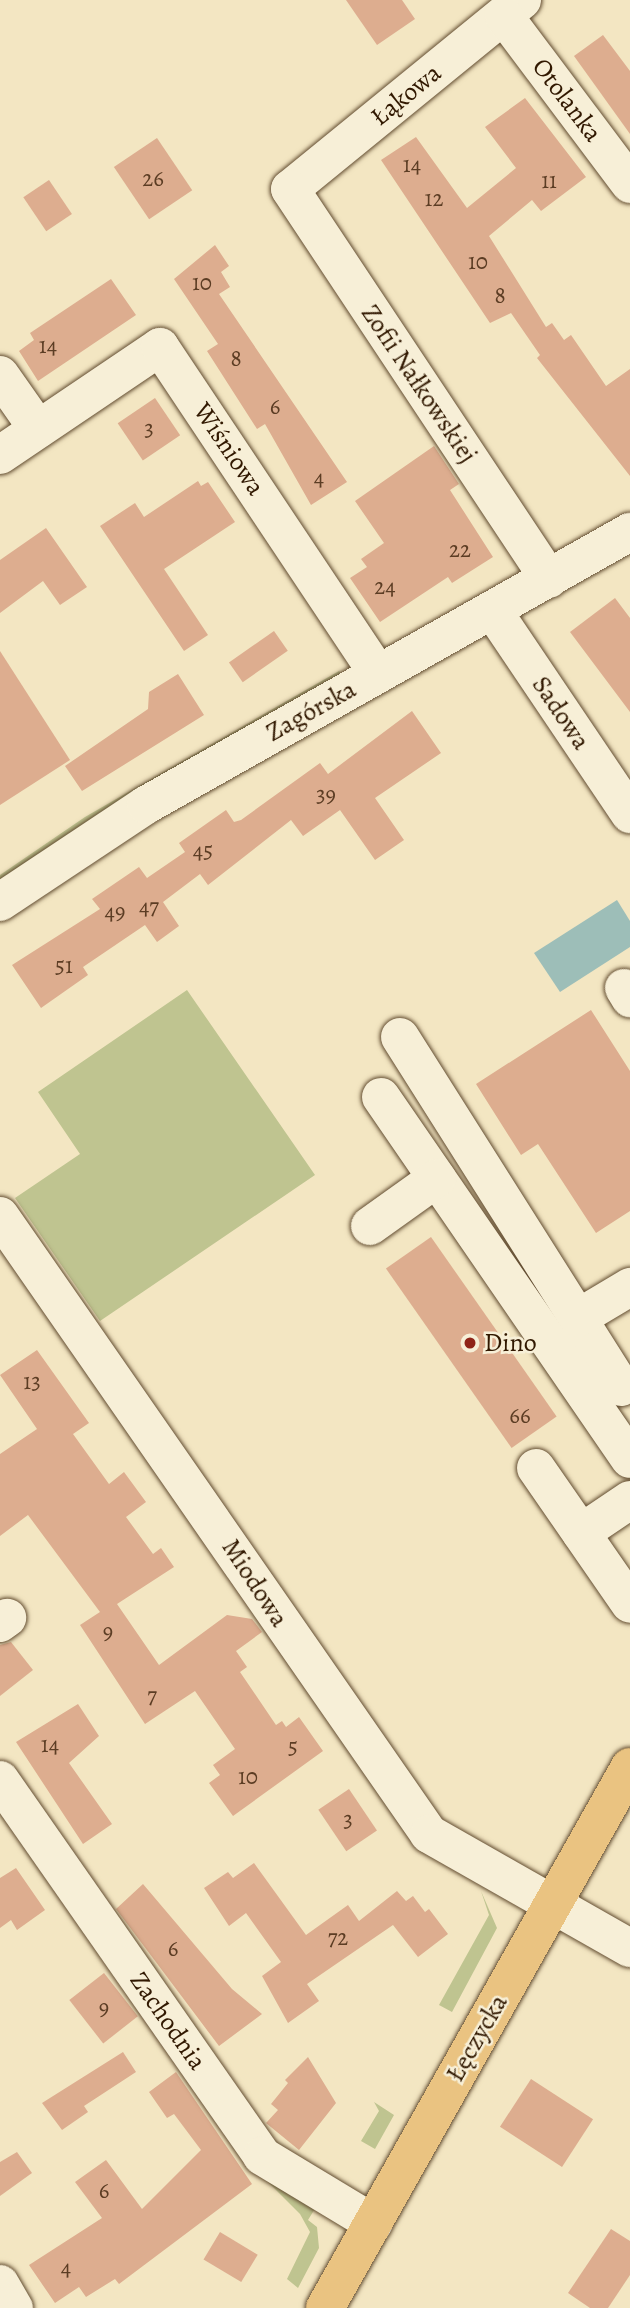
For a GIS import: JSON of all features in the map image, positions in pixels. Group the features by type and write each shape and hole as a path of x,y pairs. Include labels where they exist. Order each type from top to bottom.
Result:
{"main road":[{"name":"Łęczycka","path":"325,2308 630,1767"}],"street":[{"name":"Otolanka","path":"513,8 630,184"},
{"name":"Łąkowa","path":"290,189 513,8"},
{"name":"Zofii Nałkowskiej","path":"290,189 549,579"},
{"name":"Wiśniowa","path":"0,454 160,347 377,674"},
{"path":"0,375 38,429"},
{"name":"Zagórska","path":"0,902 146,805 630,532"},
{"name":"Sadowa","path":"493,611 630,814"},
{"path":"400,1037 578,1318 627,1390"},
{"path":"381,1097 630,1460"},
{"path":"370,1226 437,1178"},
{"name":"Miodowa","path":"0,1216 429,1834 630,1948"},
{"path":"578,1318 630,1287"},
{"path":"536,1468 630,1604"},
{"path":"581,1533 630,1500"},
{"name":"Zachodnia","path":"0,1780 262,2156 373,2223"},
{"path":"0,2284 14,2308"}],"green space":[{"path":"339,671 346,678 0,887 0,875 85,817"},
{"path":"187,990 315,1175 100,1321 15,1198 80,1154 38,1092"},
{"path":"481,1891 497,1928 452,2012 439,2005 489,1915"},
{"path":"374,2102 394,2115 375,2149 361,2141 379,2111"},
{"path":"256,2170 316,2207 308,2220 317,2227 319,2248 298,2288 287,2279 310,2232 300,2214"}],"water":[{"path":"617,900 630,921 630,947 560,992 534,953"}],"building":[{"path":"346,0 402,0 415,19 377,45"},
{"path":"603,35 630,71 630,134 574,56"},
{"path":"525,98 586,177 541,211 532,200 489,236 546,327 552,323 564,340 571,335 606,386 630,369 630,476 537,358 540,355 511,313 490,323 381,160 416,137 467,208 516,168 485,127"},
{"path":"157,138 192,190 149,219 114,167"},
{"path":"49,180 72,214 46,231 23,197"},
{"path":"215,245 229,266 221,272 230,287 219,294 347,482 311,505 265,424 257,429 207,351 218,344 174,279"},
{"path":"111,279 136,315 38,381 19,351 34,340 30,333"},
{"path":"155,398 180,435 143,460 118,423"},
{"path":"434,446 459,484 450,490 493,557 452,583 448,577 380,622 350,578 367,567 361,559 384,543 355,501"},
{"path":"198,481 201,486 208,482 235,522 164,569 208,635 184,651 100,526 135,503 144,517"},
{"path":"46,528 87,587 60,605 43,581 0,613 0,560"},
{"path":"615,598 630,618 630,712 570,632"},
{"path":"274,631 288,651 243,682 229,663"},
{"path":"0,651 70,760 0,805"},
{"path":"178,674 204,715 82,791 65,766 148,709 149,692"},
{"path":"412,711 441,753 375,798 404,840 375,860 340,810 303,836 291,820 208,885 200,874 163,902 179,926 157,942 145,925 83,967 88,975 41,1008 12,965 100,909 92,899 139,867 147,878 185,852 179,843 226,810 234,822 241,820 320,763 328,774"},
{"path":"591,1010 630,1071 630,1211 596,1233 538,1144 521,1155 476,1084"},
{"name":"Dino","path":"431,1237 557,1416 512,1448 386,1269"},
{"path":"37,1350 89,1423 73,1434 109,1484 124,1472 146,1502 126,1517 153,1554 161,1548 174,1567 117,1604 159,1665 227,1615 252,1619 262,1632 236,1651 247,1667 240,1672 276,1725 282,1721 286,1727 299,1717 323,1751 233,1816 209,1783 220,1775 213,1765 235,1749 195,1691 145,1724 80,1625 100,1612 28,1515 0,1536 0,1454 37,1429 0,1375"},
{"path":"11,1642 33,1670 0,1696 0,1645"},
{"path":"78,1704 99,1736 69,1763 112,1824 83,1844 16,1742"},
{"path":"349,1789 377,1830 346,1851 318,1810"},
{"path":"254,1863 306,1935 348,1905 359,1921 397,1891 406,1901 413,1896 425,1912 429,1909 448,1934 418,1957 393,1925 307,1984 319,2001 288,2023 262,1976 281,1962 246,1913 229,1926 204,1888 228,1872 233,1878"},
{"path":"16,1868 45,1910 17,1930 11,1920 0,1928 0,1878"},
{"path":"143,1884 232,1989 262,2014 219,2046 116,1909"},
{"path":"104,1973 138,2016 103,2043 69,2000"},
{"path":"123,2052 136,2072 84,2106 88,2112 62,2130 42,2103"},
{"path":"308,2057 336,2103 299,2150 266,2123 278,2110 271,2104 288,2083 285,2080"},
{"path":"176,2072 252,2184 119,2284 115,2279 86,2297 79,2287 55,2303 29,2265 102,2218 75,2182 106,2160 142,2209 201,2150 174,2114 167,2118 149,2092"},
{"path":"531,2079 593,2119 562,2167 500,2127"},
{"path":"17,2152 32,2173 0,2196 0,2162"},
{"path":"611,2229 630,2241 630,2275 608,2308 590,2308 568,2293"},
{"path":"220,2232 258,2255 241,2282 204,2259"}],"place":[{"name":"Dino","path":"470,1343"}]}
